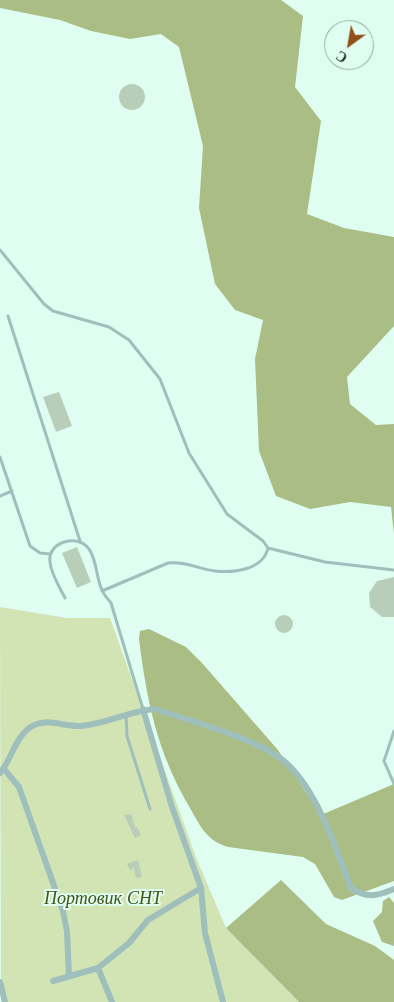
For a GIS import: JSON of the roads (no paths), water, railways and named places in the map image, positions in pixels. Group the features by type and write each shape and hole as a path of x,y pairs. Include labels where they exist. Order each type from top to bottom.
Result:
{"street":[{"path":"69,976 67,932 63,911 19,787 2,771 21,736 30,727 42,722 84,726 143,709 156,708 260,747 280,757 290,766 316,805 351,888 361,895 370,897 394,889"},
{"path":"143,709 172,807 201,888 205,933 223,1002"},
{"path":"53,981 98,968 129,943 148,920 201,888"},
{"path":"98,968 112,1002"},
{"path":"0,982 5,1002"}],"lane":[{"path":"0,250 44,304 53,311 109,327 129,340 160,378 190,453 227,514 263,541 268,548 325,562 394,570"},
{"path":"8,316 80,541 89,549 102,590 111,604 143,709"},
{"path":"0,457 30,546 40,552 50,554"},
{"path":"0,496 12,492"},
{"path":"65,598 50,563 50,554 58,544 68,540 80,541"},
{"path":"102,590 168,564 179,562 214,571 246,570 260,562 266,555 268,548"},
{"path":"126,715 127,736 150,808"},
{"path":"394,731 384,761 394,784"}],"park label":[{"name":"Портовик СНТ","path":"103,899"}]}
